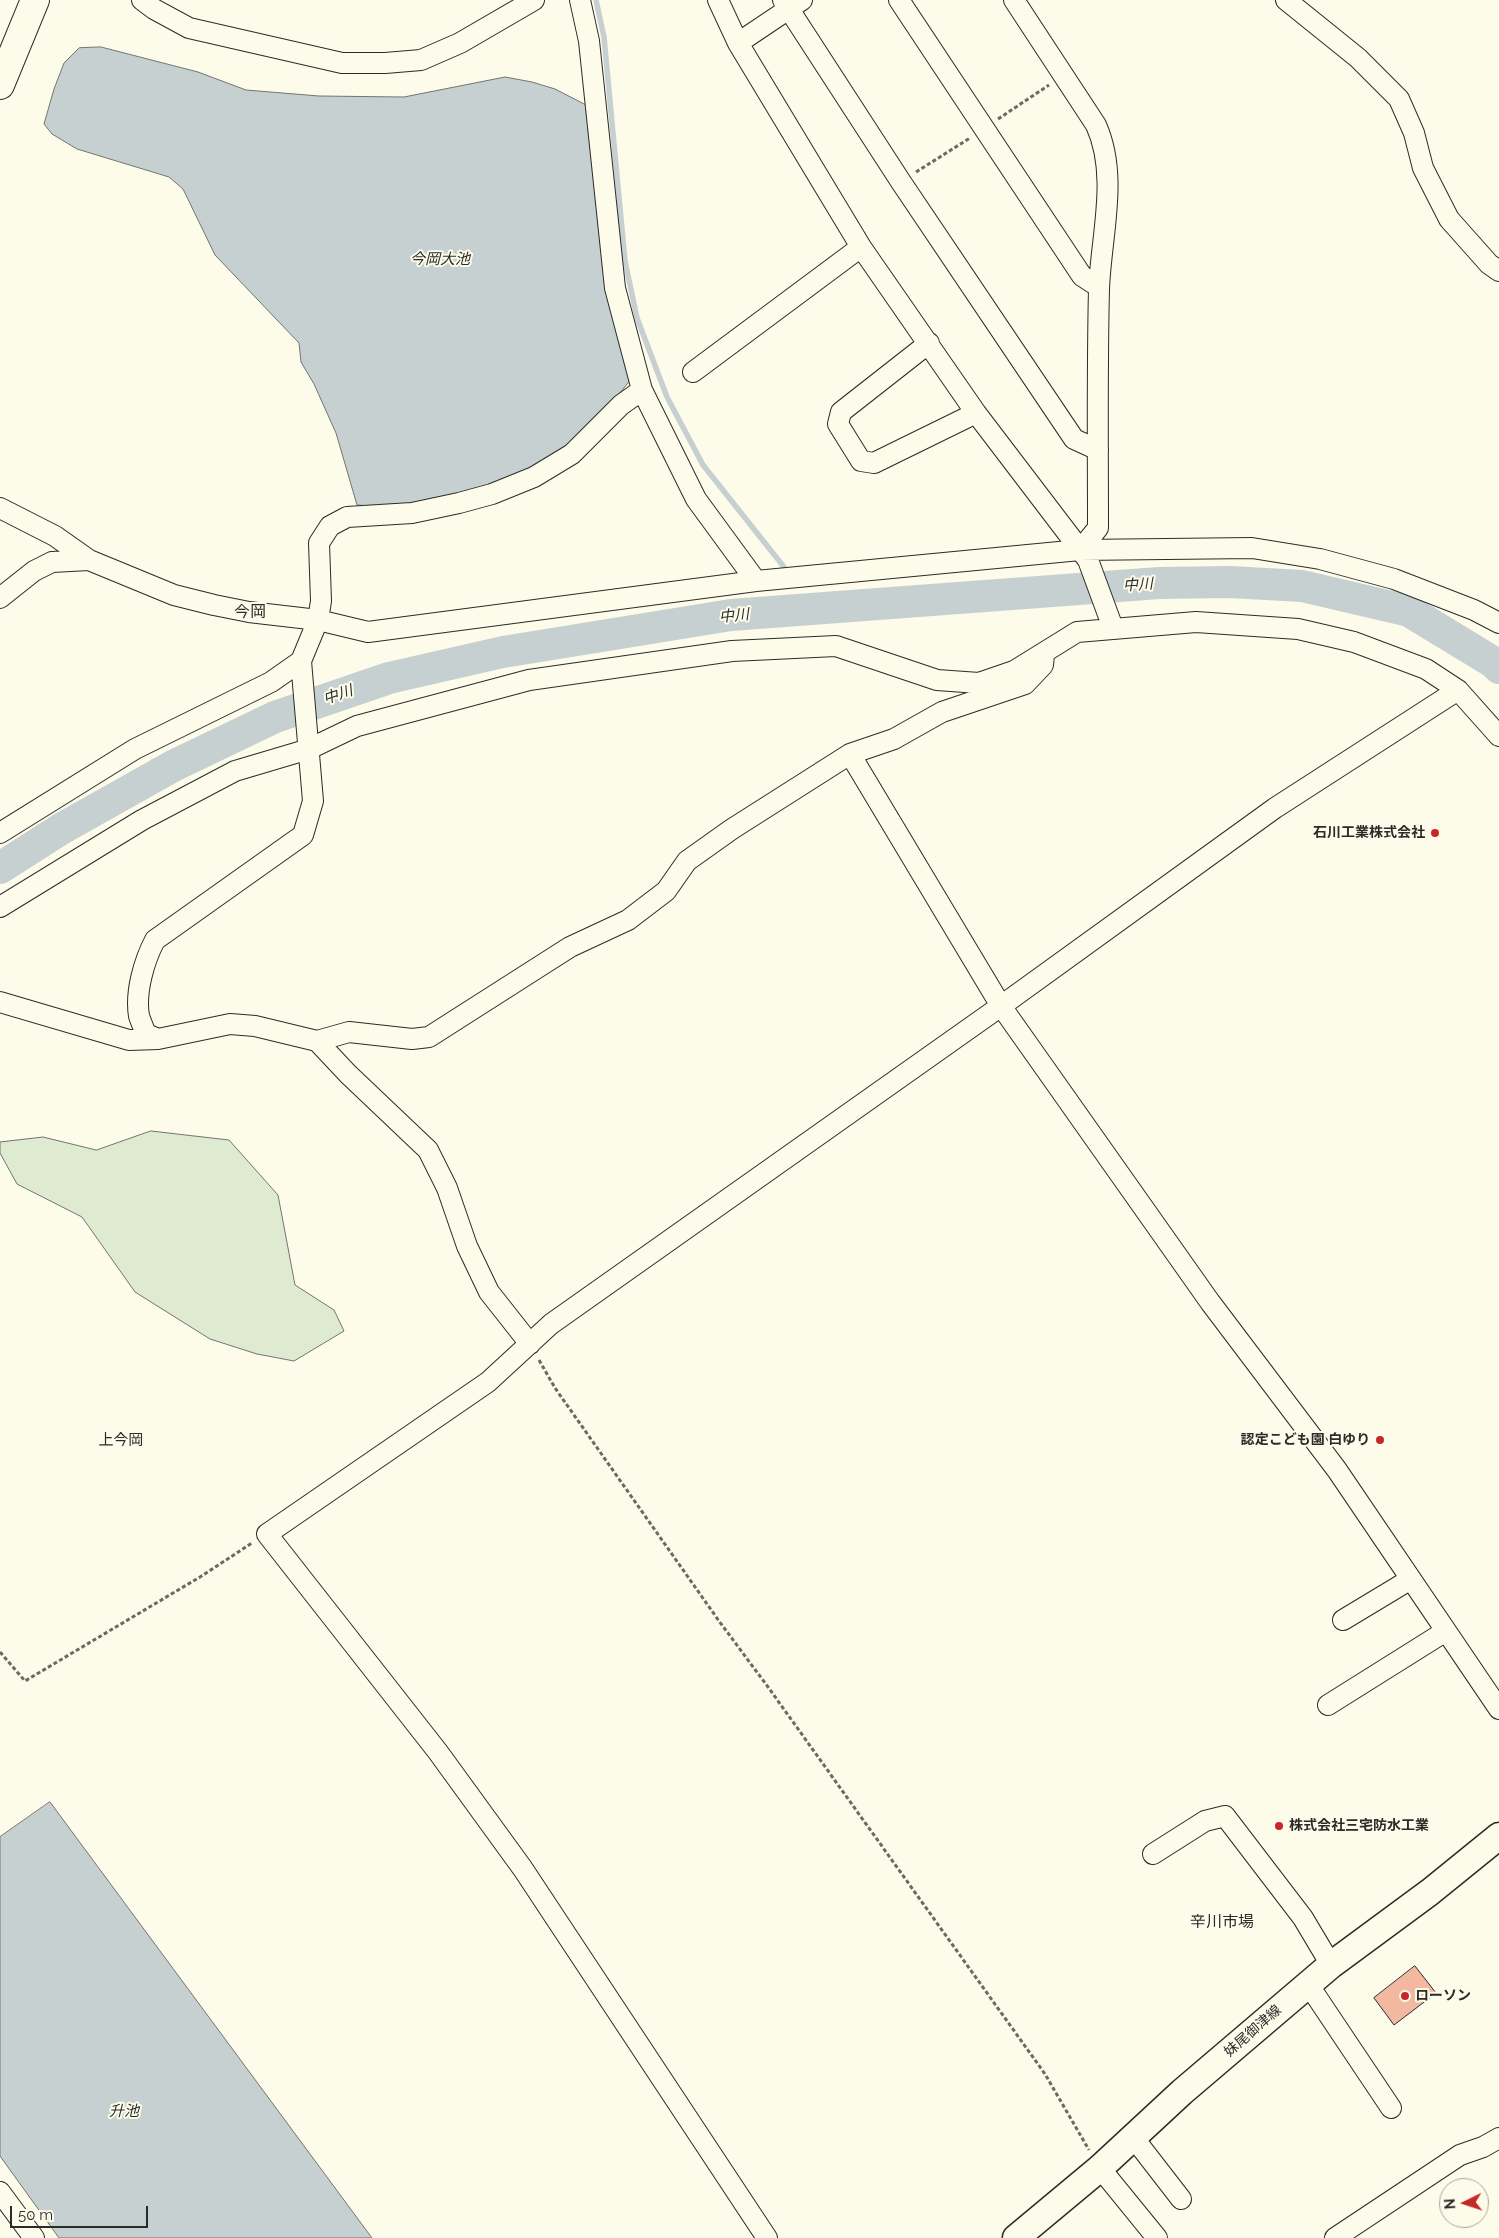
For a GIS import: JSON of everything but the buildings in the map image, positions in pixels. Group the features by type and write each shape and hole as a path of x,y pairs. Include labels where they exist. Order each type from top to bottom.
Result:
{"highway":[{"path":"0,85 35,0"}],"main road":[{"name":"妹尾御津線","path":"1016,2238 1100,2168 1182,2092 1308,1984 1430,1892 1499,1836"}],"street":[{"path":"142,0 154,9 189,28 342,63 385,64 421,60 460,42 534,0"},
{"path":"580,0 589,41 615,288 642,390 696,499 756,581"},
{"path":"718,0 738,43 861,247 976,413 1084,555 1111,621"},
{"path":"899,0 1082,276 1099,287"},
{"path":"1014,0 1096,125 1104,142 1108,170 1099,287 1098,528 1084,555"},
{"path":"1286,0 1358,58 1399,99 1414,133 1423,168 1448,219 1489,264 1499,271"},
{"path":"738,43 791,3 901,182 1074,439 1098,450"},
{"path":"693,372 861,247"},
{"path":"929,344 841,412 838,424 861,461 874,463 976,413"},
{"path":"158,1039 146,1034 139,1015 140,987 145,959 155,940 303,835 313,801 302,665 318,620 322,601 319,543 330,526 347,517 412,513 460,503 492,494 534,477 572,454 621,405 642,390"},
{"path":"0,508 55,536 89,560 174,594 249,612 318,620 368,632 756,581 1084,555 1252,548 1320,559 1394,579 1474,610 1499,623"},
{"path":"0,598 34,571 52,562 89,560"},
{"path":"0,906 142,820 236,771 309,749 357,726 529,680 722,653 836,646 937,680 979,683 1014,671 1077,632 1111,621 1196,622 1298,628 1354,642 1426,669 1458,690 1496,725"},
{"path":"0,1002 129,1040 158,1039 230,1024 256,1026 317,1041 349,1032 412,1039 429,1037 570,947 628,920 666,891 687,861 732,829 850,754 894,739 942,712 1025,684 1043,664 1045,652"},
{"path":"0,833 135,750 302,665"},
{"path":"767,2238 523,1869 438,1752 267,1534 488,1382 551,1324 1000,1006 1275,808 1458,690"},
{"path":"850,754 1000,1006 1210,1302 1337,1470 1499,1709"},
{"path":"317,1041 348,1074 428,1150 447,1188 467,1246 489,1292 530,1344"},
{"path":"1343,1620 1411,1579"},
{"path":"1328,1705 1446,1631"},
{"path":"1153,1854 1205,1821 1225,1816 1303,1918 1331,1965"},
{"path":"1308,1984 1391,2108"},
{"path":"1133,2137 1181,2199"},
{"path":"1335,2238 1460,2154 1483,2147 1499,2138"},
{"path":"1100,2168 1156,2238"},
{"path":"0,2192 34,2238"}],"path":[{"path":"530,1344 555,1388 719,1621 1045,2074 1100,2168"},
{"path":"0,1652 25,1681 200,1577 267,1534"}],"green space":[{"path":"151,1131 229,1140 278,1195 295,1285 334,1310 344,1331 294,1361 257,1354 210,1339 135,1292 82,1217 17,1184 0,1153 0,1142 43,1137 96,1150"}],"water":[{"name":"今岡大池","path":"101,47 198,72 246,90 319,96 404,97 505,77 555,89 590,107 631,379 609,407 588,428 544,464 488,488 392,508 357,505 336,433 314,384 301,362 299,343 215,255 183,189 169,177 77,149 52,134 44,124 64,63 79,48"},
{"name":"升池","path":"50,1802 372,2238 59,2238 0,2156 0,1837"}],"waterway":[{"path":"596,0 604,37 625,261 637,318 667,397 703,465 784,567"},
{"name":"中川","path":"0,868 61,829 173,766 275,717 389,678 503,652 731,615 1159,583 1230,582 1302,586 1409,611 1493,662 1499,668"},
{"path":"809,596 819,608"}],"place":[{"name":"石川工業株式会社","path":"1435,833"},
{"name":"認定こども園 白ゆり","path":"1380,1440"},
{"name":"株式会社三宅防水工業","path":"1279,1826"},
{"name":"ローソン","path":"1405,1996"}],"district":[{"name":"今岡","path":"250,612"},
{"name":"上今岡","path":"121,1440"},
{"name":"辛川市場","path":"1222,1922"}]}
